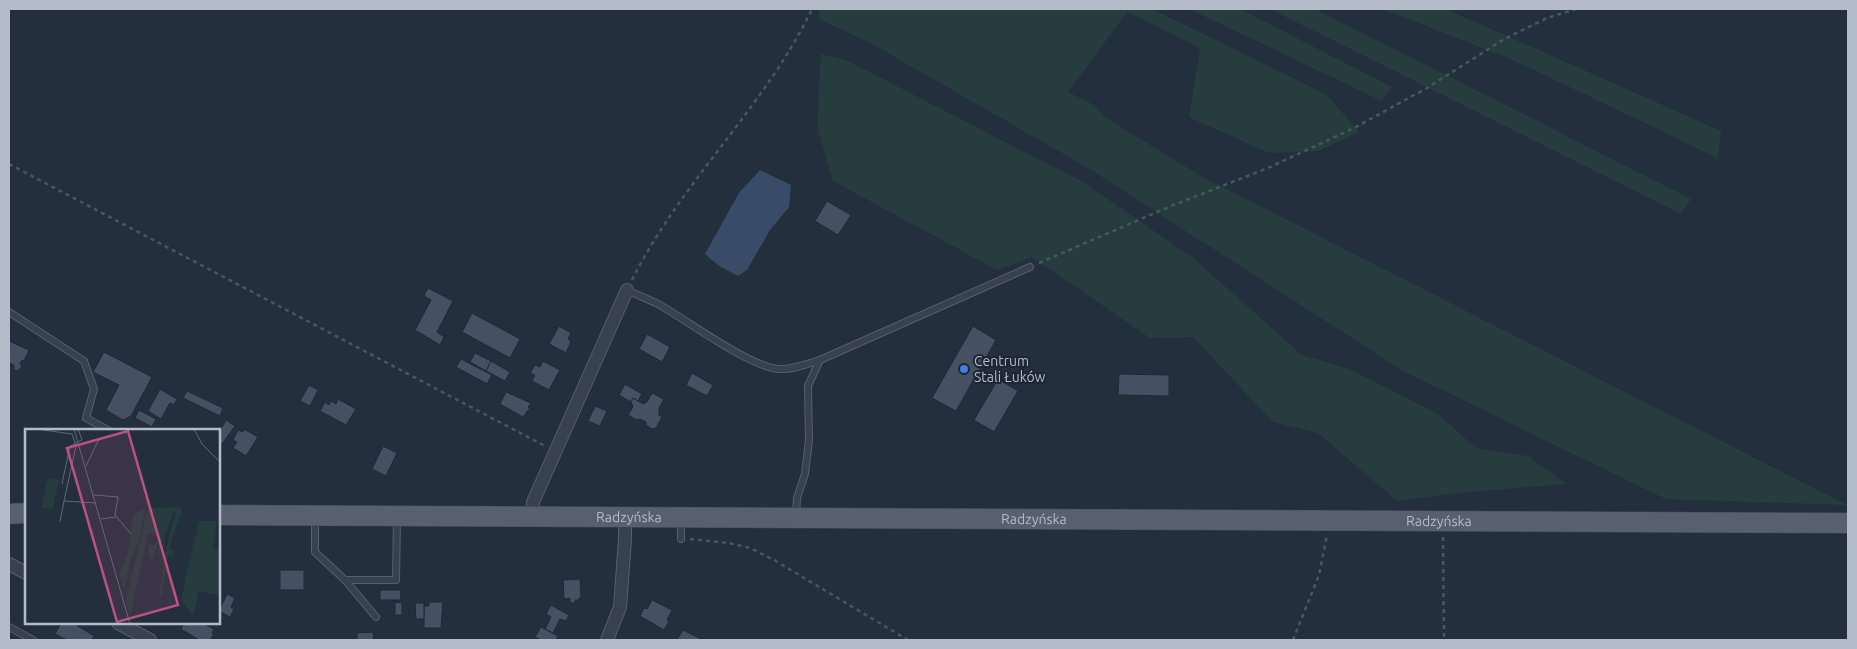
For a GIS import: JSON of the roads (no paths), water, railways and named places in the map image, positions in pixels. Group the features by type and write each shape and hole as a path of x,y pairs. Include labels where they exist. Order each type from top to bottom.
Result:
{"main road":[{"name":"Radzyńska","path":"221,513 316,516 1848,522"},
{"path":"9,514 25,514"}],"street":[{"path":"532,517 533,502 627,290"},
{"path":"607,640 620,607 625,516"},
{"path":"9,564 25,572"},
{"path":"120,624 150,640"}],"lane":[{"path":"627,290 657,303 764,366 790,369 820,360 1030,267"},
{"path":"9,312 84,361 94,389 86,418 106,429"},
{"path":"796,518 798,498 805,474 809,440 808,386 820,360"},
{"path":"316,516 316,552 345,580 376,617"},
{"path":"345,580 396,580 397,516"},
{"path":"681,539 682,517"},
{"path":"9,627 33,640"}],"water":[{"path":"760,170 791,185 789,207 770,230 747,270 738,276 719,266 705,254 739,193"}],"place":[{"name":"Centrum Stali Łuków","path":"964,369"}]}
